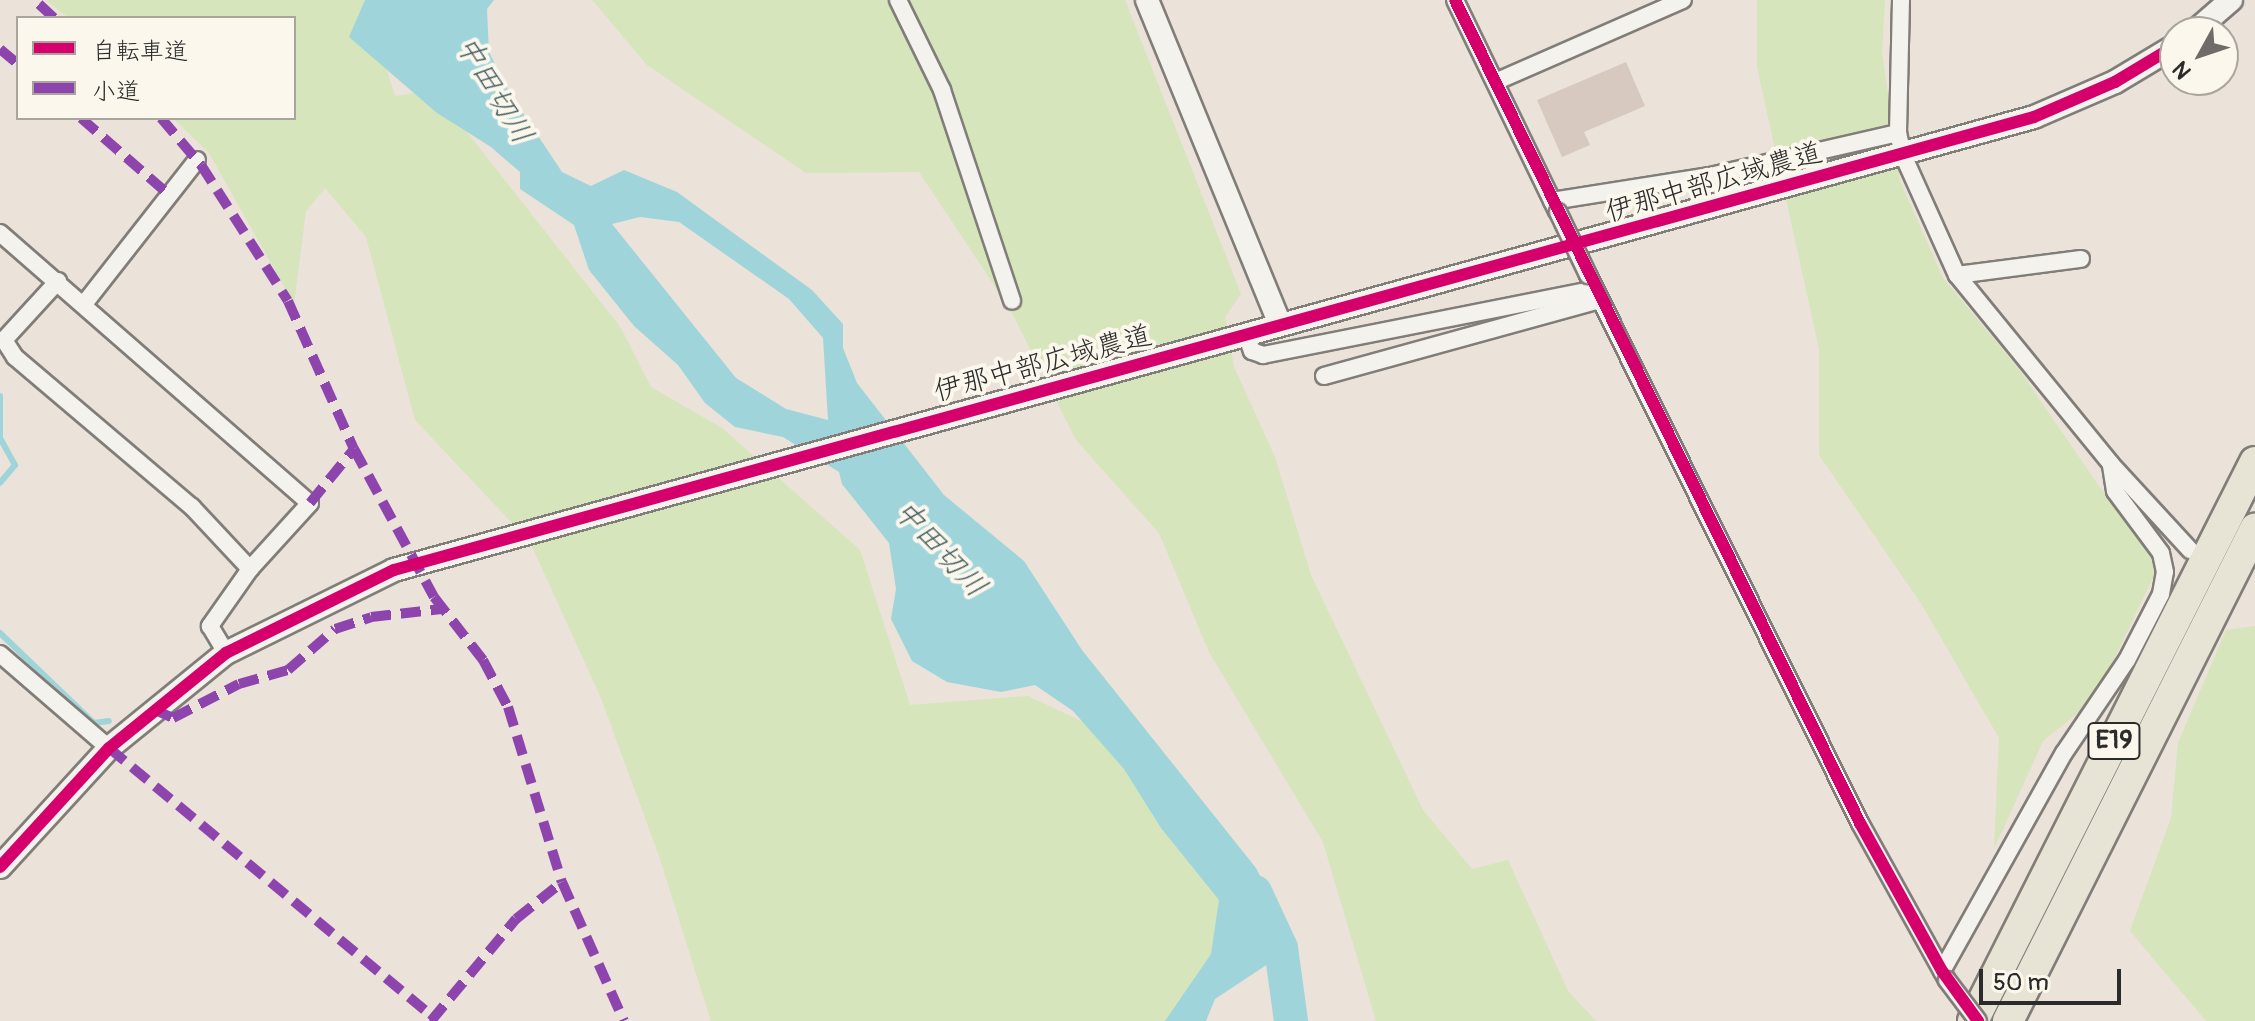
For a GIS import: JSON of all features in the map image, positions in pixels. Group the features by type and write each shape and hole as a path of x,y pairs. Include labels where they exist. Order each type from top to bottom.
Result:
{"highway":[{"name":"E19","path":"1976,1021 2255,462"},
{"name":"E19","path":"2008,1021 2255,529"}],"street":[{"path":"898,0 942,90 1012,301"},
{"path":"1147,0 1280,324"},
{"path":"1455,0 1594,288 1860,823 1945,975 1976,1021"},
{"path":"1495,82 1683,0"},
{"path":"1901,0 1898,133 1903,155 1957,275 2111,464 2190,550"},
{"path":"2212,16 2231,0"},
{"name":"伊那中部広域農道","path":"0,867 109,748 226,653 351,587 437,554 1903,155 2079,99 2159,55"},
{"path":"1555,207 1898,133"},
{"path":"84,304 197,160"},
{"path":"0,233 310,503 250,569 210,626 226,653"},
{"path":"1957,275 2081,259"},
{"path":"58,281 4,340 15,357 192,507 250,569"},
{"path":"1246,334 1252,351 1263,355 1305,342 1594,288"},
{"path":"1324,376 1594,288"},
{"path":"1945,975 2064,753 2127,660 2161,594 2165,572 2161,553 2115,491 2111,464"},
{"path":"0,654 109,748"}],"green space":[{"path":"46,0 364,0 395,96 434,90 621,328 651,387 722,428 860,550 910,705 1028,696 1115,737 1234,898 1189,1021 711,1021 659,856 601,698 530,542 415,420 366,237 325,188 306,211 294,304 209,153 175,120 296,120 296,16 66,16"},
{"path":"592,0 1125,0 1241,294 1225,317 1234,367 1275,457 1311,575 1423,810 1472,869 1508,860 1568,991 1596,1021 1376,1021 1323,842 1209,652 1159,533 1076,440 1010,309 919,172 806,173 647,65"},
{"path":"1757,0 1885,0 1882,52 1900,181 1943,278 2018,368 2101,489 2161,561 2095,699 2043,741 1994,849 1999,738 1922,605 1819,455 1819,349 1757,67"},
{"path":"2255,626 2255,1021 2206,1021 2130,931 2171,818 2178,743 2226,630"}],"water":[{"path":"365,0 494,0 487,9 489,52 509,92 562,172 591,186 624,170 677,192 812,290 843,324 843,348 857,383 944,495 1024,561 1082,650 1256,868 1278,911 1271,962 1215,999 1206,1021 1165,1021 1211,954 1219,900 1161,828 1124,769 1073,711 1035,685 1001,692 947,682 912,661 891,619 896,589 889,543 842,484 839,472 783,437 735,427 705,403 678,365 634,326 589,270 574,225 520,189 520,172 491,147 437,113 349,37","holes":["640,217 679,222 789,299 823,338 828,420 786,409 736,378 612,224"]}],"building":[{"path":"1626,62 1645,106 1584,132 1590,145 1562,157 1537,100"}],"waterway":[{"path":"0,396 0,438 15,465 0,483"},
{"path":"0,633 94,723 109,721"},
{"name":"中田切川","path":"1255,892 1281,948 1291,1021"}],"marked path":[{"path":"39,4 52,16"},
{"path":"0,49 16,62"},
{"path":"83,120 168,194"},
{"path":"163,120 201,165 288,301 354,449"},
{"path":"310,503 354,449 434,597 483,660 508,707 562,882 624,1021"},
{"path":"153,709 173,718 239,684 288,670 335,629 371,617 442,609"},
{"path":"109,748 434,1018"},
{"path":"431,1021 516,919 562,882"}],"cycle path":[{"path":"1455,0 1860,823 1942,971 1978,1021"},
{"path":"0,867 109,748 226,653 394,570 2034,117 2115,82 2159,56"}]}
